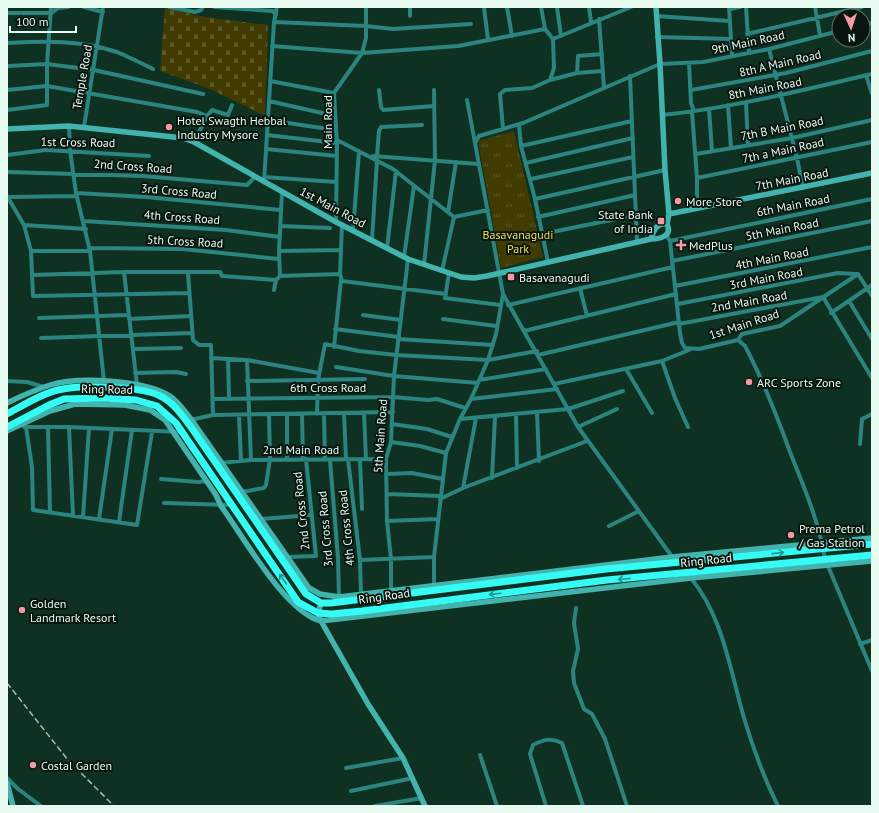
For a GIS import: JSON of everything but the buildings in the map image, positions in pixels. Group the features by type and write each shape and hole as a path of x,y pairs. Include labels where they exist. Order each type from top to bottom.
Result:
{"highway":[{"name":"Ring Road","path":"7,414 62,389 104,387 138,389 162,396 189,421 202,443 219,463 306,594 321,603 606,569 681,563 823,546 872,544"},
{"name":"Ring Road","path":"7,429 49,405 64,399 136,400 156,406 176,423 178,432 192,448 252,533 298,602 318,613 332,614 607,580 689,576 827,562 872,554"},
{"path":"192,448 202,443"}],"street":[{"path":"7,110 47,105 47,64 51,7"},
{"path":"7,13 51,12 58,8 68,7"},
{"path":"84,7 103,9"},
{"path":"169,7 195,12 201,10 203,7"},
{"path":"214,7 273,10 276,15"},
{"path":"277,7 272,46 264,180 336,182"},
{"name":"Main Road","path":"336,222 337,141 335,130 334,93 362,53 366,38 366,7"},
{"path":"410,7 410,16"},
{"path":"484,7 488,40"},
{"path":"507,7 512,36"},
{"path":"541,7 544,29 553,39 554,68 550,80"},
{"path":"557,7 561,36"},
{"path":"589,7 591,22"},
{"path":"553,39 591,22 631,7"},
{"path":"656,7 665,170 669,214 667,224 669,230 668,238 682,343 685,348 690,349"},
{"path":"732,55 730,8 740,7"},
{"path":"746,7 749,52"},
{"path":"815,7 820,36"},
{"path":"747,34 862,7"},
{"name":"Temple Road","path":"84,127 103,9"},
{"path":"656,16 730,21"},
{"path":"599,19 604,88"},
{"path":"274,22 366,26 393,29 471,24"},
{"path":"272,46 362,53 458,46 544,29"},
{"name":"9th Main Road","path":"475,143 479,136 519,125 660,64 703,62 732,55 769,49 831,33"},
{"path":"657,37 731,39"},
{"path":"7,43 48,41 70,42 98,47 118,53 154,69"},
{"path":"769,49 797,158 803,188"},
{"name":"8th A Main Road","path":"691,90 776,75 872,51"},
{"path":"577,73 578,56 602,54"},
{"path":"689,63 696,154 697,208"},
{"path":"7,66 47,64 94,70 203,94"},
{"path":"503,129 500,94 505,90 532,88 550,80 577,73 602,71"},
{"name":"8th Main Road","path":"662,115 693,112 781,96 872,74"},
{"path":"866,75 872,94"},
{"path":"630,76 637,242"},
{"path":"270,81 334,93"},
{"path":"7,90 48,86 197,112 207,116"},
{"path":"379,90 381,107 383,110 434,106"},
{"path":"424,265 435,160 434,90"},
{"path":"467,100 488,210 498,274 503,294 508,305 537,353 578,427 672,557 681,563"},
{"path":"269,101 335,116"},
{"path":"746,102 748,146"},
{"path":"194,142 207,116 212,110 228,115 232,105"},
{"path":"728,106 731,148"},
{"path":"709,109 712,152"},
{"path":"268,120 335,130"},
{"name":"7th B Main Road","path":"696,154 792,138 872,120"},
{"path":"521,146 632,121"},
{"path":"372,240 379,131 381,127 422,125"},
{"path":"519,125 521,146 535,199 548,262"},
{"path":"69,126 72,172 76,195 84,221 90,250 104,382"},
{"name":"1st Main Road","path":"7,130 69,126 183,138 194,142 255,177 264,180 282,192 336,222 406,258 448,273 474,278 498,274 651,239 668,238"},
{"path":"267,135 337,141 377,158 396,171 454,217"},
{"path":"526,163 633,138"},
{"name":"7th a Main Road","path":"697,178 872,142"},
{"path":"266,149 337,156"},
{"name":"1st Cross Road","path":"7,155 46,150 70,150 149,156"},
{"path":"353,231 359,151"},
{"path":"530,179 633,157"},
{"path":"377,158 435,160 478,164"},
{"path":"448,212 456,162"},
{"path":"535,199 665,170"},
{"path":"387,248 396,171"},
{"name":"2nd Cross Road","path":"7,172 72,172 143,176 247,185 255,177"},
{"name":"7th Main Road","path":"669,214 872,173"},
{"name":"5th Main Road","path":"391,591 391,559 387,521 386,459 391,442 394,376 414,186"},
{"path":"280,276 279,252 282,192"},
{"name":"3rd Cross Road","path":"8,196 76,195 146,198 281,210"},
{"path":"538,217 635,195"},
{"path":"8,196 24,225 31,251 33,296 189,293"},
{"name":"6th Main Road","path":"668,238 872,199"},
{"path":"454,217 488,210"},
{"path":"542,234 636,215"},
{"path":"442,271 454,217"},
{"name":"4th Cross Road","path":"84,221 226,230 280,237"},
{"name":"5th Main Road","path":"672,261 872,221"},
{"path":"651,239 661,223 667,224"},
{"path":"24,225 86,229"},
{"path":"316,414 318,380 325,344 334,347 340,277 342,225"},
{"path":"280,226 330,228"},
{"name":"4th Main Road","path":"675,286 872,247"},
{"name":"5th Cross Road","path":"31,251 183,249 279,259"},
{"path":"279,252 341,250"},
{"path":"508,305 673,267"},
{"path":"33,275 124,272 220,272 222,276 276,280"},
{"path":"124,272 137,385"},
{"path":"188,272 193,340 196,344 211,345 213,415"},
{"path":"448,273 446,298 500,305"},
{"name":"3rd Main Road","path":"678,304 838,273 858,274"},
{"path":"858,274 872,296"},
{"name":"1st Main Road","path":"554,384 662,361 690,349 699,349 738,340 742,334 780,326 858,274"},
{"path":"274,290 276,280 280,276 340,277 349,283 404,287 446,294"},
{"path":"831,313 872,285"},
{"path":"580,288 587,316"},
{"path":"434,586 434,557 446,453 460,419 471,399 488,360 496,334 496,326 503,294"},
{"path":"524,331 676,294"},
{"path":"823,297 831,313 872,378"},
{"name":"2nd Main Road","path":"334,347 396,355 488,360 537,353 679,323 823,297"},
{"path":"849,301 872,339"},
{"path":"363,315 401,320"},
{"path":"39,318 97,316 191,316"},
{"path":"443,320 496,326"},
{"path":"335,329 398,338 493,345"},
{"path":"41,338 192,333"},
{"path":"738,340 746,346 759,375 810,503 827,562 872,670"},
{"path":"133,349 181,348"},
{"path":"211,358 247,360 319,373"},
{"path":"228,359 229,398"},
{"path":"247,360 251,460"},
{"path":"662,361 675,398 688,428"},
{"path":"336,368 394,376 479,381 546,369"},
{"path":"626,368 652,413"},
{"path":"135,373 176,372 186,374"},
{"path":"247,381 365,379"},
{"path":"7,381 27,382 44,387"},
{"path":"7,403 44,387 62,382 104,382 137,385 162,391 172,397 310,588 320,594 339,597 672,557 823,546 872,538"},
{"path":"471,399 557,389"},
{"path":"460,419 495,417 568,409 623,391"},
{"name":"6th Cross Road","path":"212,399 393,397 428,400 438,399 465,408"},
{"path":"7,429 50,411 75,404 125,405 150,410 165,420 178,432 221,506 285,595 305,614 321,621 689,576 700,589 720,629 744,719 764,778 778,806"},
{"path":"578,427 617,409"},
{"path":"189,421 213,415 393,412"},
{"path":"537,412 539,461"},
{"name":"4th Cross Road","path":"344,413 347,459 360,560 361,595"},
{"path":"364,413 366,459"},
{"path":"242,492 264,488 266,485 270,459 269,414"},
{"path":"287,414 287,460"},
{"name":"2nd Cross Road","path":"287,557 316,556 305,459 302,414"},
{"name":"3rd Cross Road","path":"324,414 327,460 338,558 339,597"},
{"path":"516,414 517,468"},
{"path":"860,444 862,420 872,414"},
{"path":"239,415 241,461"},
{"path":"492,478 495,417"},
{"path":"463,488 476,418"},
{"path":"392,424 427,429 452,437"},
{"path":"16,426 178,432"},
{"path":"26,427 32,467 33,510 137,525 152,432"},
{"path":"48,427 50,512"},
{"path":"69,427 72,516"},
{"path":"83,517 89,428"},
{"path":"99,519 112,429"},
{"path":"119,522 132,430"},
{"path":"387,494 440,498 588,441"},
{"path":"391,442 420,446 446,453"},
{"name":"2nd Main Road","path":"219,463 270,459 386,459"},
{"path":"360,459 362,509"},
{"path":"386,474 412,474 442,478"},
{"path":"161,479 198,482 206,481"},
{"path":"164,503 221,506 231,505"},
{"path":"609,526 639,511"},
{"path":"261,519 312,514"},
{"path":"387,521 438,519"},
{"path":"360,560 434,557"},
{"path":"827,562 872,561"},
{"path":"321,603 318,613 321,621 368,704 404,758 425,806"},
{"path":"576,608 574,623 578,649 573,671 574,683 584,709 592,714 605,739 627,806"},
{"path":"860,644 872,640"},
{"path":"546,806 530,754 533,745 542,741 554,739 562,743 583,806"},
{"path":"480,755 497,806"},
{"path":"346,768 404,758"},
{"path":"7,778 18,789 41,806"},
{"path":"351,790 413,778"},
{"path":"7,783 13,806"},
{"path":"375,806 422,798"}],"green space":[{"path":"165,8 205,17 268,25 265,116 210,89 160,71"},
{"name":"Basavanagudi Park","path":"514,131 543,257 501,268 478,141"}],"railway":[{"path":"7,683 68,760 114,806"}],"place":[{"name":"Hotel Swagth Hebbal Industry Mysore","path":"169,127"},
{"name":"More Store","path":"678,201"},
{"name":"State Bank of India","path":"661,221"},
{"name":"MedPlus","path":"681,245"},
{"name":"Basavanagudi","path":"511,277"},
{"name":"ARC Sports Zone","path":"749,382"},
{"name":"Prema Petrol / Gas Station","path":"791,535"},
{"name":"Golden Landmark Resort","path":"22,610"},
{"name":"Costal Garden","path":"33,765"}]}
